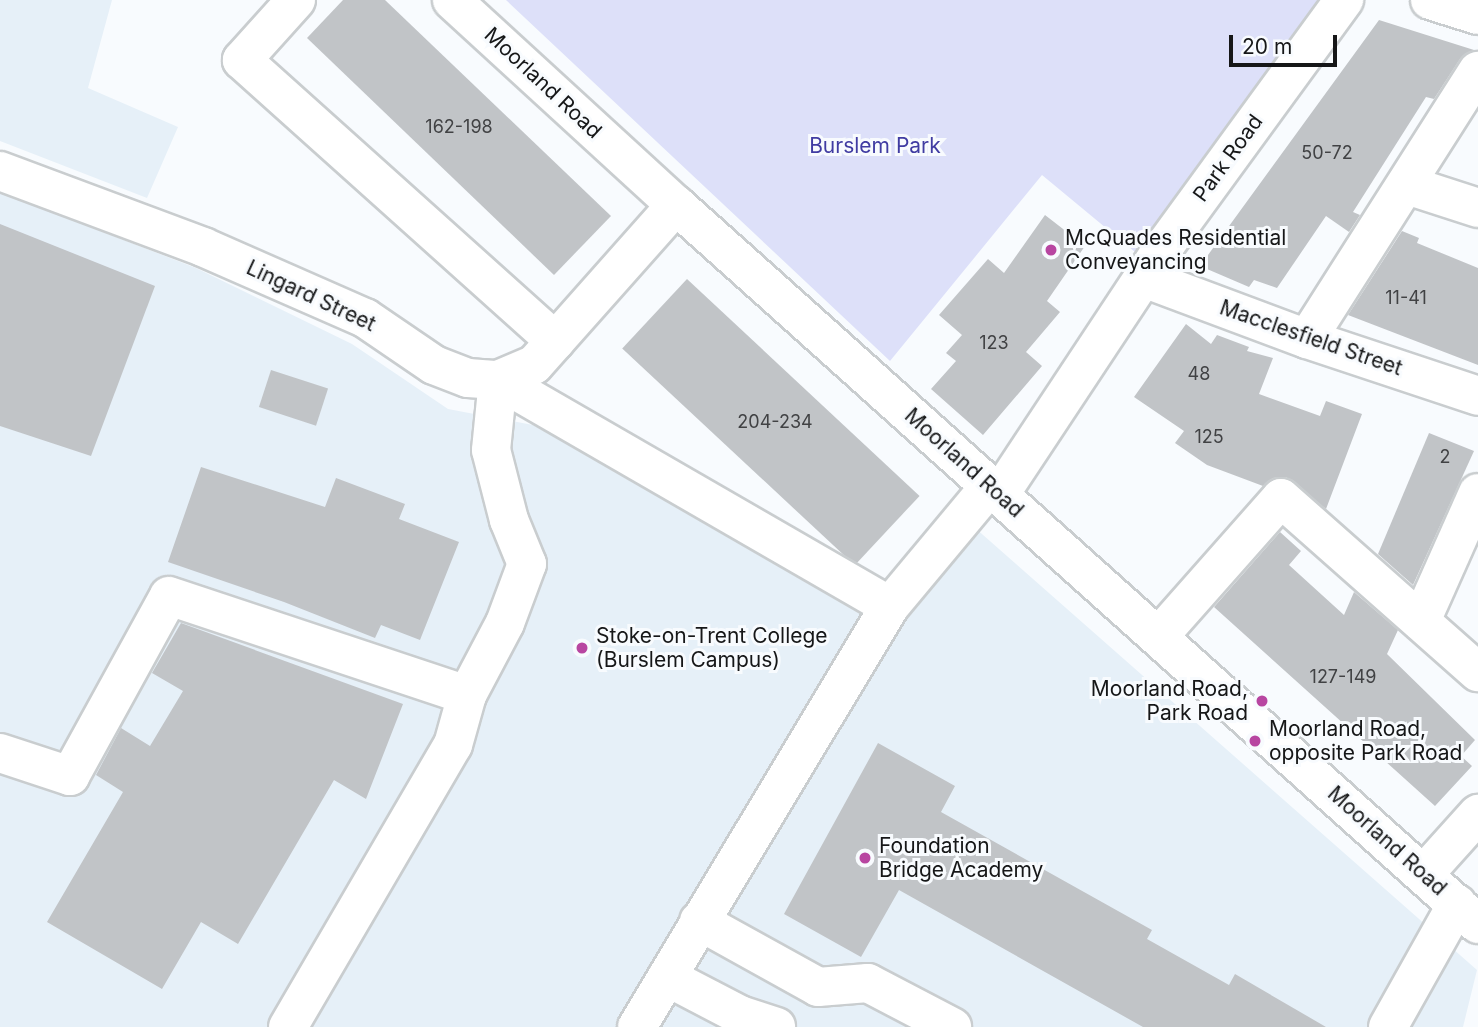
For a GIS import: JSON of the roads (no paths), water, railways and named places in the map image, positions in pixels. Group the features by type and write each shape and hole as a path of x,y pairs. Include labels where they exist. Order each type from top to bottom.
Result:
{"street":[{"path":"296,0 242,60 555,341"},
{"name":"Moorland Road","path":"452,0 676,205 1467,914"},
{"name":"Park Road","path":"638,1027 699,921 890,606 995,490 1344,0"},
{"path":"1430,0 1478,15"},
{"path":"1307,339 1408,185 1478,71"},
{"name":"Lingard Street","path":"0,171 203,247 365,318 433,365 468,378 498,380 534,365 676,205"},
{"path":"1408,185 1478,208"},
{"name":"Macclesfield Street","path":"1144,278 1307,339 1478,396"},
{"path":"288,1027 453,745 467,695 505,623 527,564 509,520 491,450 498,380 890,606"},
{"path":"1421,621 1478,493"},
{"path":"1159,636 1281,498 1478,672"},
{"path":"0,753 70,776 169,596 467,695"},
{"path":"1424,874 1468,824"},
{"path":"1388,1027 1467,914"},
{"path":"699,921 817,987 869,983 952,1027"},
{"path":"667,977 740,1015 776,1027"}],"place":[{"name":"McQuades Residential Conveyancing","path":"1051,250"},
{"name":"Stoke-on-Trent College (Burslem Campus)","path":"582,648"},
{"name":"Moorland Road, Park Road","path":"1262,701"},
{"name":"Moorland Road, opposite Park Road","path":"1255,741"},
{"name":"Foundation Bridge Academy","path":"865,858"}],"park label":[{"name":"Burslem Park","path":"875,146"}]}
